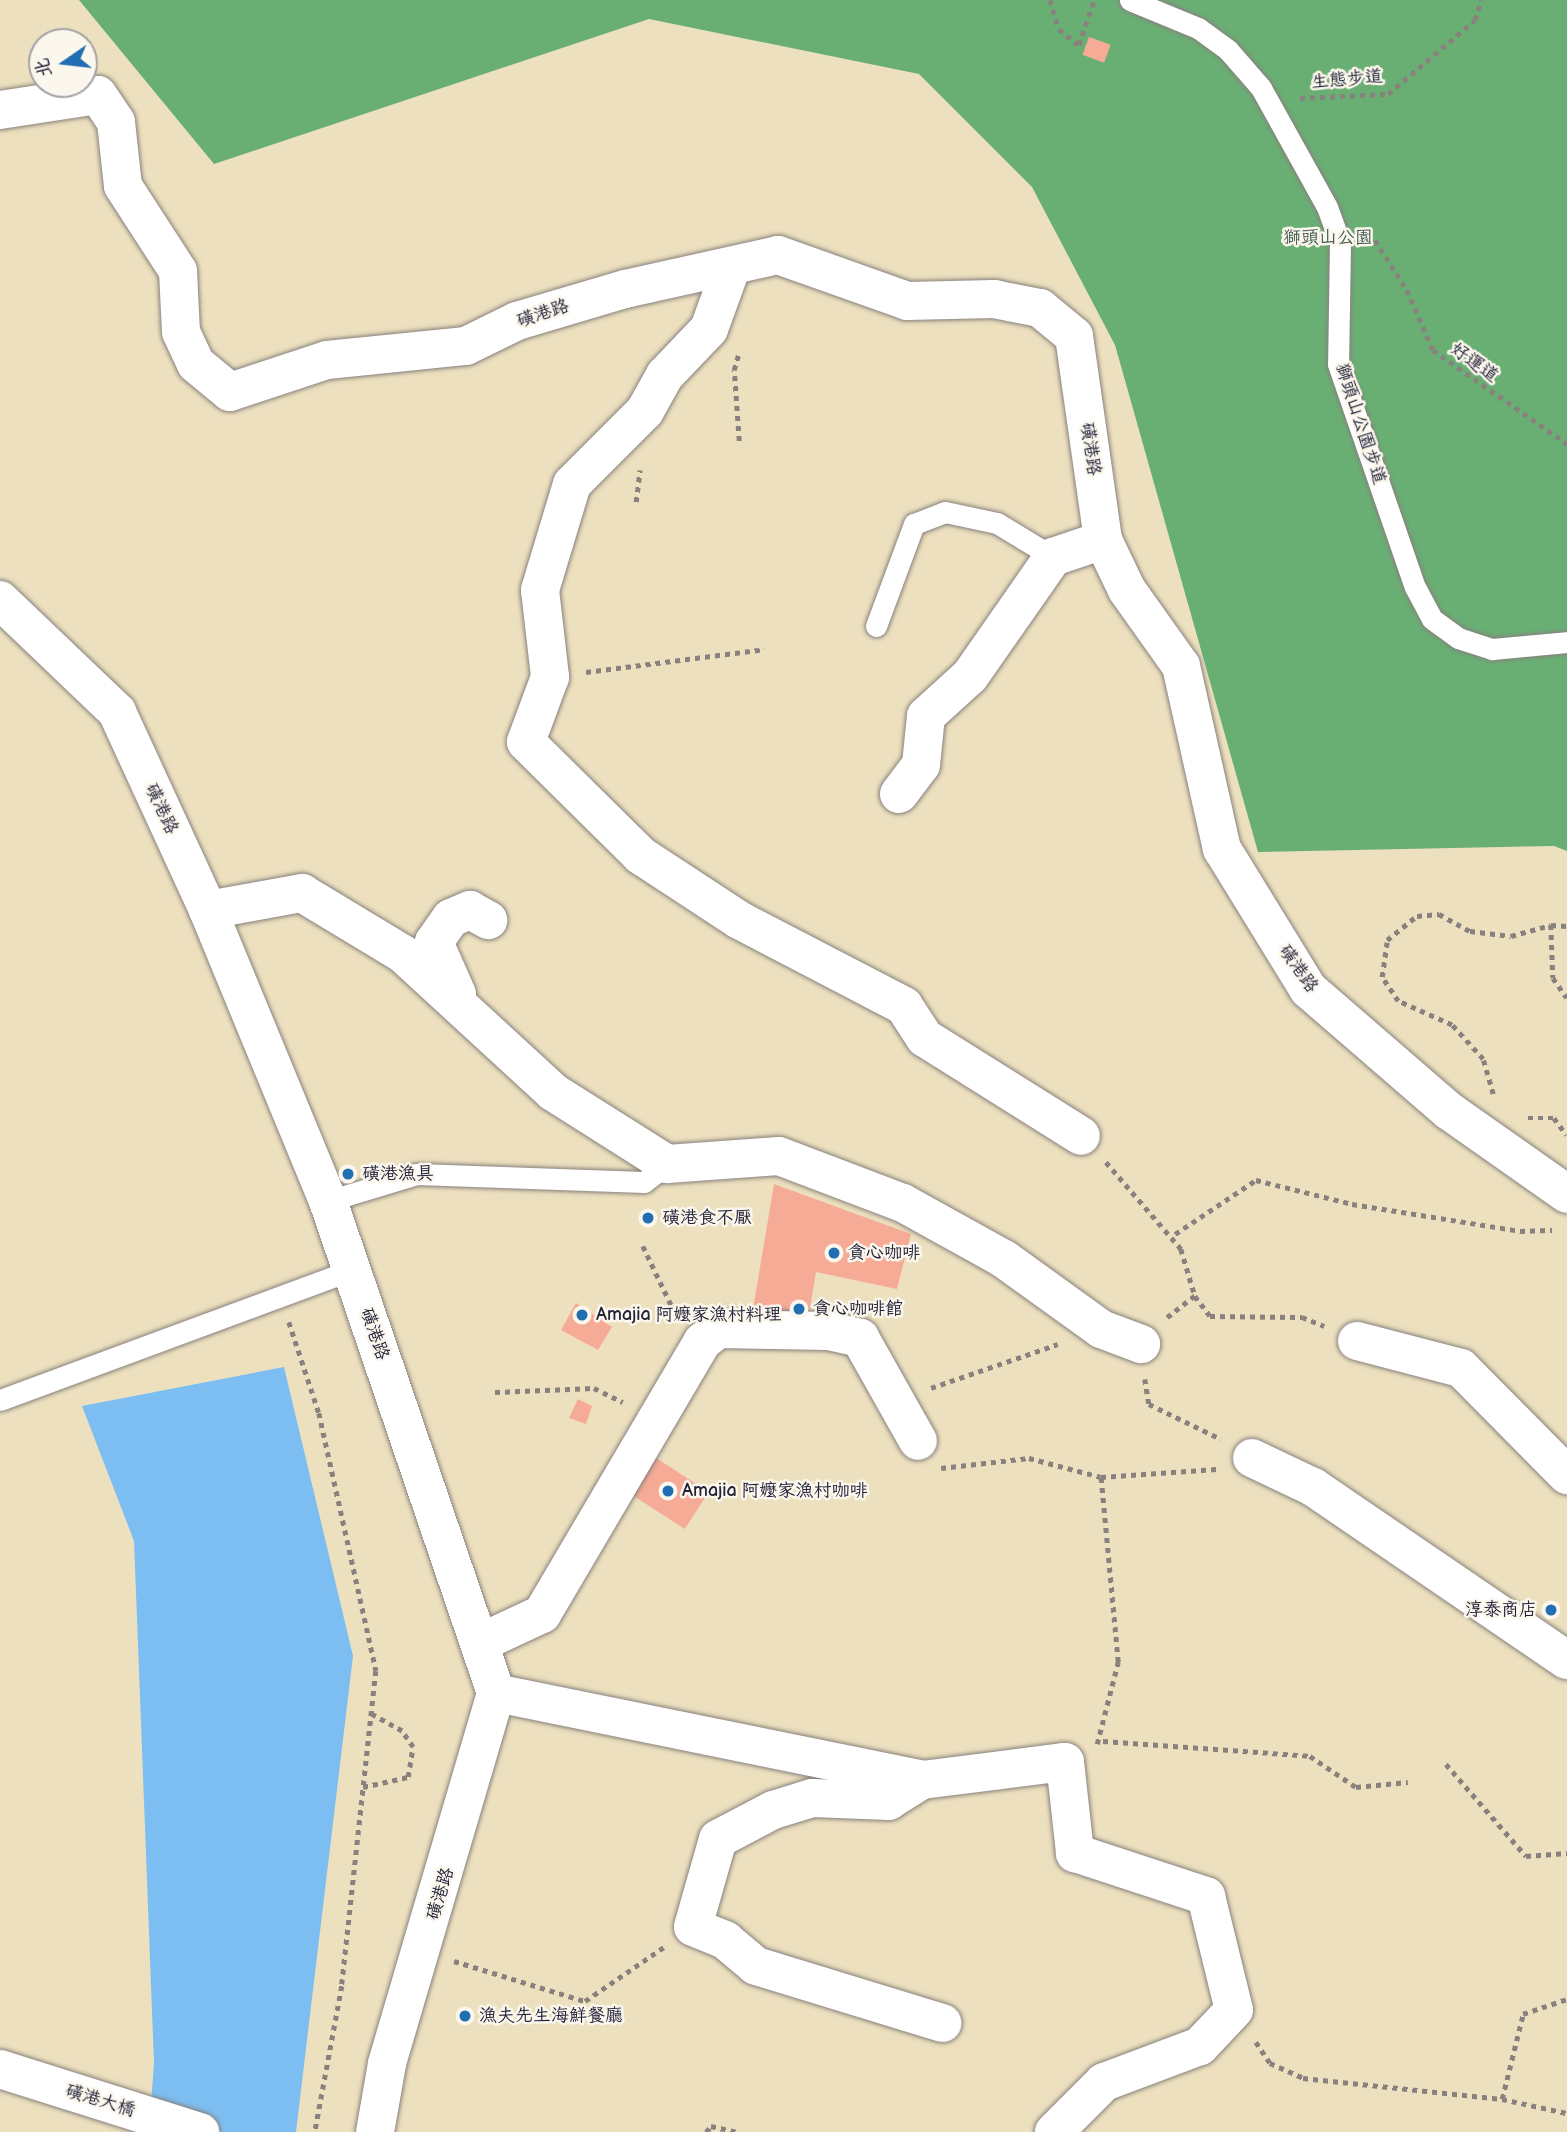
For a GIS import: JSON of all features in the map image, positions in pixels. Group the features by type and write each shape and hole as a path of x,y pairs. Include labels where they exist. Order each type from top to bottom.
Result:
{"street":[{"name":"磺港路","path":"0,110 98,95 116,122 122,186 178,271 181,332 196,364 230,392 327,360 466,346 517,321 625,289 730,271 778,255 907,301 994,299 1040,308 1073,336 1103,540 1127,590 1181,666 1222,849 1308,989 1448,1111 1567,1194"},
{"path":"730,271 709,329 665,375 645,411 572,484 540,590 550,677 526,742 640,855 739,920 904,1006 925,1038 1081,1136"},
{"path":"899,794 921,765 926,716 970,676 1053,557 1103,540"},
{"name":"磺港路","path":"0,600 117,712 208,910 328,1201 482,1642 496,1693 423,1952 387,2064 375,2132"},
{"path":"208,910 302,893 403,954 461,1003 553,1092 667,1164 779,1156 903,1203 1004,1259 1101,1329 1141,1344"},
{"path":"461,1003 434,942 450,918 470,910 488,920"},
{"path":"482,1642 542,1614 702,1342 718,1329 828,1331 860,1338 918,1441"},
{"path":"1357,1341 1461,1368 1567,1475"},
{"path":"1252,1458 1314,1487 1565,1656"},
{"path":"496,1693 922,1780 1065,1762 1074,1853 1206,1896 1234,2010 1200,2046 1104,2082 1068,2127"},
{"path":"922,1780 889,1801 799,1802 718,1839 693,1927 725,1940 755,1966 942,2023"},
{"name":"磺港大橋","path":"0,2069 200,2132"}],"lane":[{"name":"獅頭山公園步道","path":"1130,0 1198,28 1261,88 1340,243 1338,364 1415,587 1432,619 1458,638 1492,649 1567,642"},
{"path":"876,626 914,524 945,512 997,523 1053,557"},
{"path":"328,1201 417,1174 644,1182 667,1164"},
{"path":"0,1400 352,1270"}],"path":[{"path":"1050,0 1059,29 1079,45 1094,0"},
{"name":"生態步道","path":"1261,88 1296,98 1388,94 1475,20 1481,0"},
{"name":"好運道","path":"1375,240 1433,350 1567,444"},
{"path":"739,441 734,370 743,341"},
{"path":"550,677 765,649"},
{"path":"1499,1100 1490,1091 1483,1059 1452,1025 1398,1001 1382,977 1387,940 1416,916 1439,914 1470,931 1511,936 1551,925 1567,926"},
{"path":"1551,925 1553,978 1567,998"},
{"path":"1518,1117 1555,1118 1567,1135"},
{"path":"1081,1136 1175,1234 1195,1296 1210,1316 1302,1317 1357,1341"},
{"path":"1175,1234 1256,1180 1494,1227 1567,1230"},
{"path":"643,1246 681,1326 702,1342"},
{"path":"279,1296 328,1453 376,1671 342,1986 315,2132"},
{"path":"1195,1296 1141,1344 1149,1404 1192,1421 1252,1458"},
{"path":"892,1392 934,1387 1101,1329"},
{"path":"495,1392 594,1388 656,1417"},
{"path":"918,1441 931,1465 951,1470 1030,1458 1101,1477 1205,1473 1252,1458"},
{"path":"1101,1477 1118,1662 1103,1741"},
{"path":"363,1787 408,1777 413,1747 402,1731 371,1714"},
{"path":"1065,1762 1103,1741 1310,1756 1356,1787 1408,1782"},
{"path":"1446,1764 1526,1856 1567,1853"},
{"path":"423,1952 585,2001 693,1927"},
{"path":"1502,2099 1522,2014 1567,1998"},
{"path":"1234,2010 1270,2063 1303,2078 1502,2099 1567,2113"},
{"path":"706,2132 711,2126 738,2132"}],"green space":[{"name":"獅頭山公園","path":"79,0 1567,0 1567,851 1554,846 1258,852 1115,345 1032,187 919,74 649,19 214,164"}],"water":[{"path":"284,1367 353,1656 296,2132 149,2132 154,2063 134,1541 82,1406"}],"building":[{"path":"1089,37 1111,45 1104,63 1083,55"},
{"name":"貪心咖啡","path":"774,1184 911,1234 897,1289 816,1272 808,1320 751,1321"},
{"name":"Amajia 阿嬤家漁村料理","path":"576,1303 612,1327 598,1350 561,1330"},
{"path":"578,1399 592,1406 586,1424 569,1418"},
{"name":"Amajia 阿嬤家漁村咖啡","path":"650,1454 709,1492 685,1529 626,1491"}],"place":[{"name":"磺港漁具","path":"348,1174"},
{"name":"磺港食不厭","path":"648,1218"},
{"name":"貪心咖啡","path":"834,1253"},
{"name":"貪心咖啡館","path":"799,1309"},
{"name":"Amajia 阿嬤家漁村料理","path":"582,1315"},
{"name":"Amajia 阿嬤家漁村咖啡","path":"668,1491"},
{"name":"淳泰商店","path":"1551,1610"},
{"name":"漁夫先生海鮮餐廳","path":"465,2016"}]}
